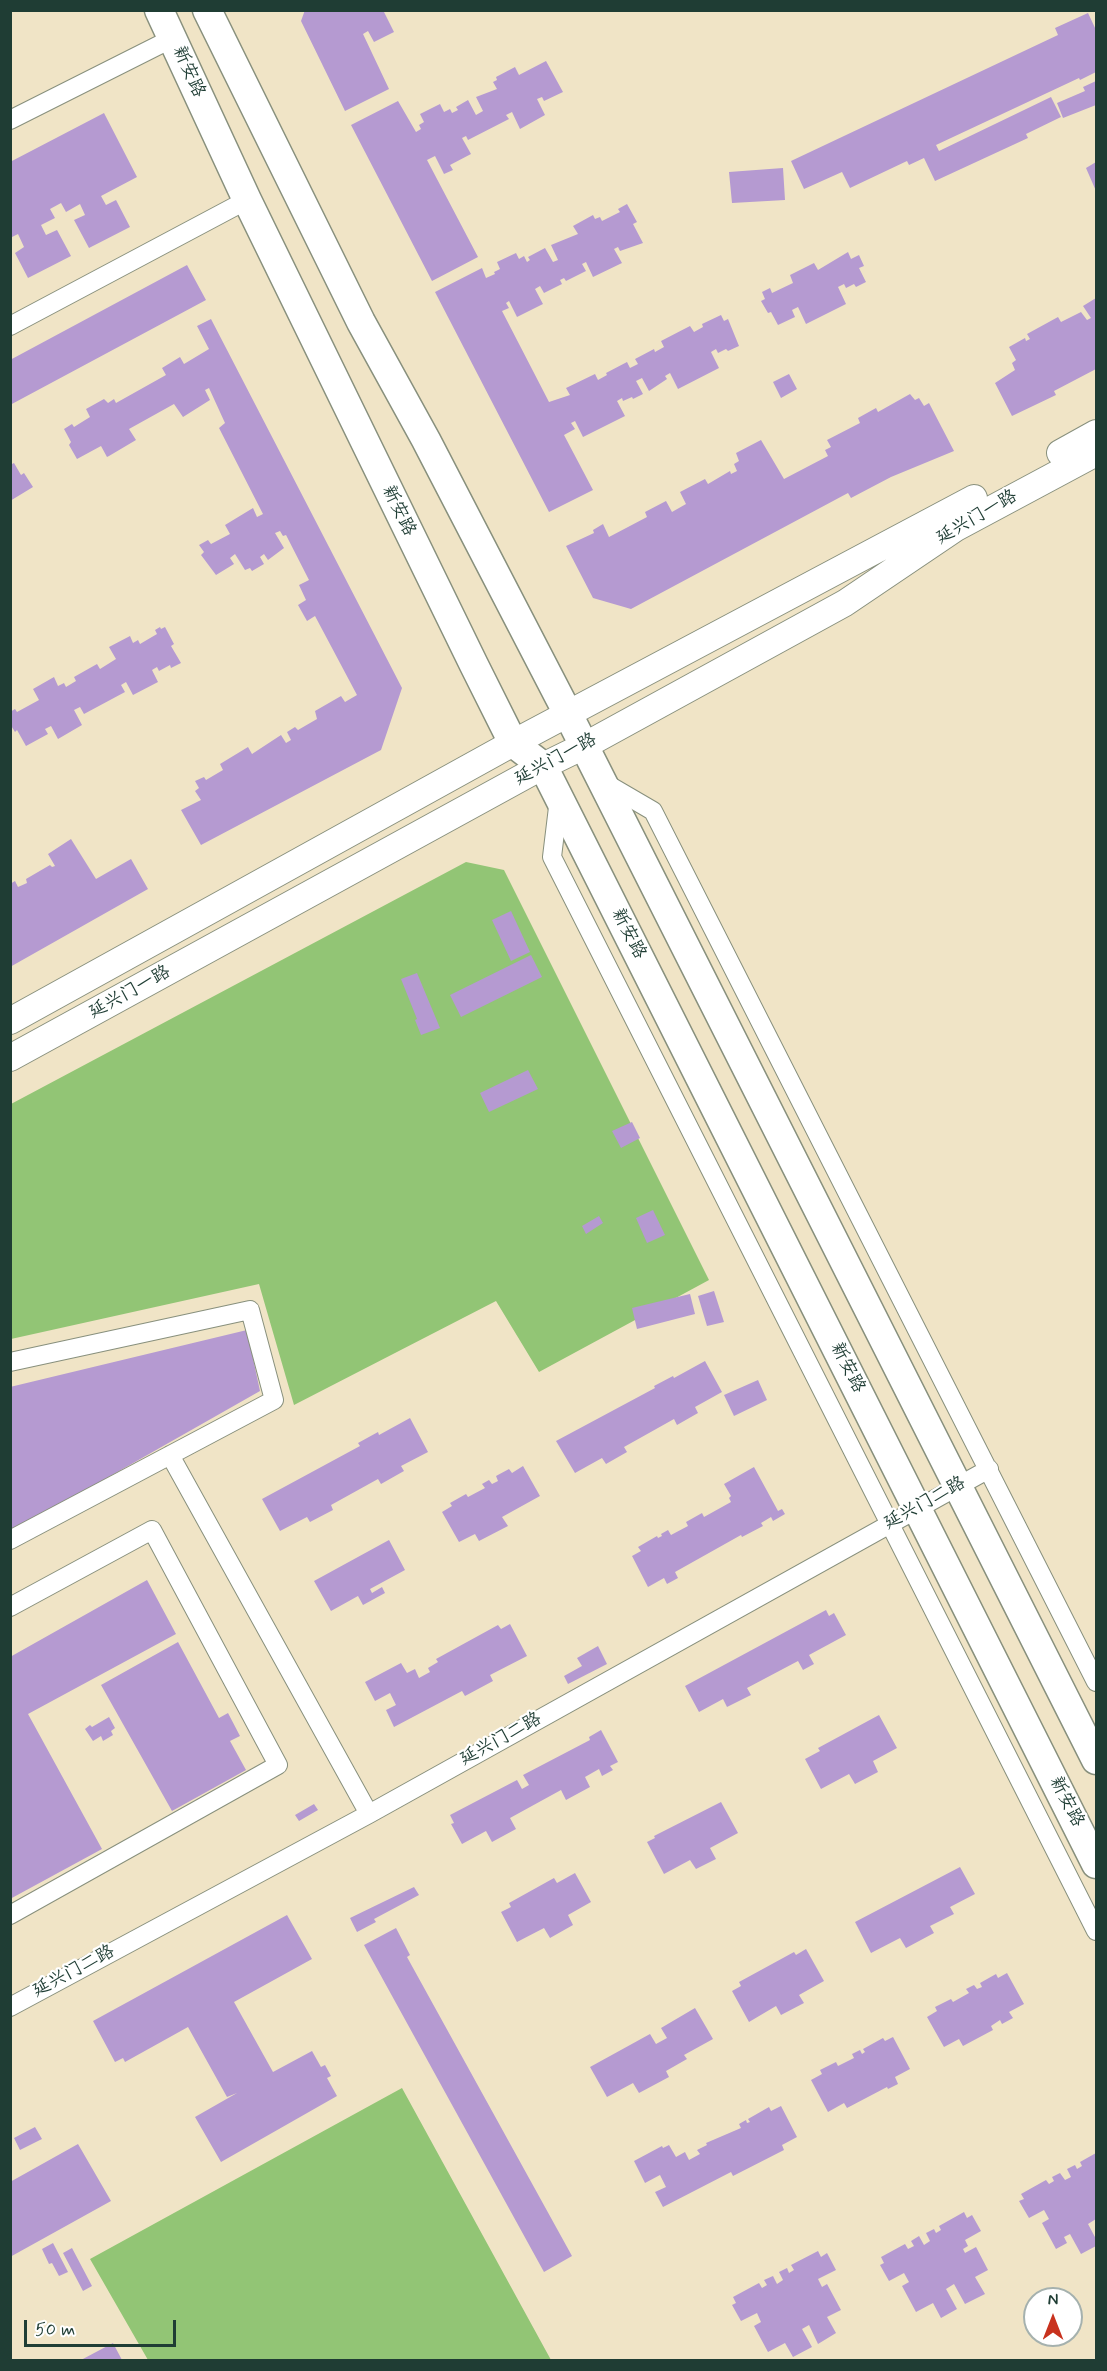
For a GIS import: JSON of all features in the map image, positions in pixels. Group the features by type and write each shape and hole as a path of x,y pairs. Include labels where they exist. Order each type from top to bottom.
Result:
{"main road":[{"name":"新安路","path":"159,10 247,200 513,743 543,766 1096,1864"},
{"path":"207,10 361,322 426,440 568,714 1096,1760"}],"street":[{"path":"10,120 173,38"},
{"path":"10,326 247,200"},
{"name":"延兴门一路","path":"10,1021 513,743 1096,433"},
{"name":"延兴门一路","path":"10,1058 845,603 956,528 1096,453"},
{"path":"602,781 653,811 1096,1682"},
{"path":"559,797 552,857 1096,1931"},
{"path":"10,1362 250,1310 274,1400 10,1540"},
{"path":"170,1455 369,1814"},
{"name":"延兴门二路","path":"10,2007 369,1814 989,1469"},
{"path":"10,1607 152,1530 278,1765 10,1915"}],"green space":[{"path":"466,862 504,870 709,1280 539,1372 496,1301 294,1405 259,1284 11,1339 11,1104"},
{"path":"402,2088 551,2360 148,2360 90,2259"}],"building":[{"path":"305,10 383,10 394,32 374,42 368,31 363,34 389,89 345,111 301,21"},
{"path":"1088,13 1096,30 1096,72 936,145 939,151 1051,97 1061,117 1026,134 1028,138 935,181 924,158 909,165 907,161 850,188 842,172 804,189 791,161 1058,35 1055,28"},
{"path":"546,61 563,92 544,101 542,97 537,99 545,115 520,129 512,112 506,115 509,119 468,140 466,136 462,138 471,154 450,165 453,170 444,174 435,156 427,160 478,257 432,281 351,125 398,101 416,132 421,129 419,125 424,122 420,114 440,104 444,112 450,109 452,113 458,110 456,107 468,100 476,115 483,111 476,97 497,89 493,82 497,80 496,77 515,67 519,75"},
{"path":"1096,81 1096,105 1063,118 1057,103 1085,91 1083,87"},
{"path":"104,113 137,177 101,196 106,205 116,200 130,227 89,248 74,220 85,215 80,204 66,212 61,203 50,209 55,218 41,225 46,235 57,230 71,256 28,278 15,253 24,247 18,234 10,238 10,162"},
{"path":"1096,162 1096,191 1086,168"},
{"path":"783,168 785,200 732,203 729,172"},
{"path":"627,204 637,222 633,224 643,243 620,251 618,247 614,249 622,263 593,277 586,262 582,264 586,271 566,281 564,278 560,280 562,284 544,293 540,286 535,289 543,304 517,317 509,301 506,303 509,308 502,311 549,402 570,395 566,388 595,374 598,380 627,362 630,368 638,364 635,359 654,349 655,352 664,347 661,341 690,326 694,332 703,327 702,324 721,315 724,321 728,319 739,346 728,351 726,349 718,353 716,349 711,352 719,368 678,389 670,373 665,376 667,379 649,391 642,378 636,381 643,394 633,399 632,397 623,401 622,398 617,401 625,416 583,437 575,421 571,423 575,429 564,435 593,490 549,512 435,292 482,268 486,278 495,274 494,272 500,269 497,262 516,253 519,259 524,256 527,262 530,260 528,257 545,248 553,262 558,260 551,245 578,234 573,226 593,215 595,219 600,217 602,221 620,212 618,209"},
{"path":"848,252 851,259 859,255 864,266 859,268 866,282 856,287 854,284 846,288 844,284 838,287 846,304 806,324 798,307 792,310 795,317 778,325 771,312 768,313 761,301 765,299 762,292 770,288 772,293 793,283 790,275 814,263 818,270"},
{"path":"187,265 206,300 10,405 10,360"},
{"path":"1096,298 1096,369 1054,391 1056,395 1012,416 995,383 1015,370 1012,363 1016,360 1009,347 1025,338 1026,341 1030,339 1027,334 1058,317 1061,322 1081,312 1087,320 1091,318 1083,306"},
{"path":"211,319 402,688 381,750 201,845 181,810 201,800 195,791 199,788 195,781 204,777 206,780 223,770 220,764 248,747 252,754 281,735 286,743 291,740 287,732 295,727 298,730 317,719 315,711 341,696 345,702 357,695 315,616 307,621 298,605 306,600 299,585 309,580 286,535 283,536 280,531 275,533 284,548 268,560 264,554 260,557 264,564 252,571 250,568 245,570 235,554 230,558 234,564 216,575 201,555 204,552 199,545 208,540 211,544 230,534 225,525 253,508 257,517 263,514 219,428 225,423 209,388 205,390 210,400 183,417 174,404 129,429 136,440 107,457 101,446 77,459 69,445 71,442 64,429 72,424 74,427 90,417 86,409 104,399 108,403 114,399 116,403 166,375 162,368 180,357 184,364 209,349 197,326"},
{"path":"789,374 797,389 781,398 773,382"},
{"path":"910,394 915,400 919,398 924,406 929,403 954,451 891,477 851,498 848,493 631,609 593,598 566,546 594,533 593,530 603,524 609,537 647,517 645,512 666,501 672,512 686,504 680,492 705,479 708,484 730,471 731,474 737,471 734,464 739,461 736,453 761,440 784,479 828,456 825,450 831,447 827,440 860,423 858,418 876,408 878,412"},
{"path":"14,463 21,475 24,473 33,487 10,501 10,465"},
{"path":"160,627 161,629 165,627 174,644 171,646 181,663 171,668 170,665 159,671 157,667 152,670 158,682 133,695 126,682 121,685 125,692 84,714 80,707 74,710 82,725 58,739 51,726 45,729 48,734 26,746 17,730 15,732 10,724 10,712 15,709 17,712 39,700 33,689 54,677 58,686 64,683 66,687 76,681 74,677 97,664 100,669 116,659 109,647 130,636 133,643 138,640 140,644 157,634 155,630"},
{"path":"71,839 96,879 131,859 148,889 10,967 10,884 15,881 18,887 27,883 26,879 50,865 55,866 48,854"},
{"path":"511,911 530,952 511,961 492,920"},
{"path":"531,955 542,977 461,1017 450,995"},
{"path":"417,973 440,1028 421,1035 401,979"},
{"path":"528,1070 538,1089 489,1112 480,1093"},
{"path":"632,1122 640,1138 621,1148 612,1131"},
{"path":"653,1210 665,1235 647,1243 636,1218"},
{"path":"599,1216 603,1223 586,1234 582,1226"},
{"path":"714,1291 724,1322 707,1326 698,1296"},
{"path":"690,1294 695,1314 637,1329 632,1308"},
{"path":"247,1330 260,1391 10,1533 10,1387"},
{"path":"705,1361 722,1392 695,1407 698,1413 677,1425 674,1419 624,1447 627,1452 606,1464 602,1458 575,1473 556,1441 655,1388 654,1386"},
{"path":"758,1380 767,1400 734,1416 724,1395"},
{"path":"410,1418 428,1452 401,1466 404,1471 381,1484 378,1479 331,1505 333,1510 310,1522 307,1517 280,1531 262,1499 360,1446 358,1443 378,1432 379,1435"},
{"path":"523,1466 540,1496 502,1517 508,1526 479,1541 475,1534 459,1542 442,1512 452,1506 450,1503 466,1494 468,1497 485,1488 482,1484 489,1480 492,1484 498,1481 496,1476 509,1469 512,1473"},
{"path":"754,1467 778,1511 782,1509 785,1514 773,1521 771,1517 761,1523 763,1526 742,1537 741,1535 675,1572 678,1578 667,1584 664,1578 648,1587 632,1556 641,1551 638,1547 657,1536 658,1538 662,1536 661,1534 668,1530 671,1535 688,1526 686,1522 702,1513 704,1517 731,1502 729,1498 731,1496 724,1484"},
{"path":"389,1540 405,1570 370,1589 372,1593 382,1587 385,1593 363,1605 358,1596 331,1611 314,1581"},
{"path":"147,1580 176,1634 28,1714 102,1849 10,1899 10,1657"},
{"path":"826,1610 829,1616 834,1613 846,1635 809,1655 814,1664 803,1670 798,1661 747,1688 751,1695 727,1707 723,1699 699,1712 685,1686"},
{"path":"510,1624 527,1656 490,1675 493,1681 465,1696 462,1691 394,1727 386,1710 396,1705 390,1693 375,1701 365,1682 401,1663 407,1673 415,1669 419,1678 430,1672 428,1668 438,1662 436,1659 498,1625 501,1629"},
{"path":"178,1642 219,1718 228,1713 240,1736 230,1741 246,1770 172,1811 101,1685"},
{"path":"598,1646 607,1664 568,1684 564,1676 582,1666 577,1658"},
{"path":"879,1715 897,1748 873,1761 878,1772 855,1784 849,1774 821,1789 805,1759 820,1751 818,1748"},
{"path":"109,1717 115,1728 111,1731 113,1735 103,1741 101,1736 93,1741 85,1729"},
{"path":"601,1730 618,1762 610,1766 613,1770 602,1776 599,1769 585,1777 590,1787 566,1800 561,1790 510,1818 516,1829 492,1842 486,1831 462,1844 451,1824 454,1823 450,1815 517,1780 522,1789 529,1785 523,1775 590,1740 589,1737"},
{"path":"721,1802 738,1833 710,1848 716,1859 696,1869 690,1860 664,1874 647,1842 655,1838 654,1836"},
{"path":"314,1804 318,1810 299,1821 295,1815"},
{"path":"960,1867 975,1894 950,1907 954,1914 930,1926 934,1933 906,1948 900,1938 871,1953 855,1922"},
{"path":"575,1873 591,1902 568,1915 573,1925 550,1938 544,1928 517,1942 501,1912 511,1907 509,1903 554,1878 557,1883"},
{"path":"414,1887 419,1895 374,1919 376,1922 357,1932 350,1918"},
{"path":"287,1915 312,1959 234,2002 273,2072 312,2051 321,2067 325,2065 331,2076 327,2078 337,2096 221,2162 195,2117 237,2093 227,2097 188,2027 125,2062 123,2058 115,2062 93,2021"},
{"path":"396,1928 410,1955 407,1957 572,2256 544,2272 364,1945"},
{"path":"806,1949 824,1981 799,1995 804,2003 781,2015 776,2006 749,2022 732,1991 741,1986 739,1982 794,1952 796,1955"},
{"path":"1007,1973 1024,2004 1009,2012 1013,2018 1002,2024 1000,2020 991,2026 993,2030 963,2046 959,2039 944,2047 927,2017 937,2011 935,2007 951,1999 953,2002 969,1993 966,1989 974,1985 977,1989 982,1987 980,1983 996,1974 998,1978"},
{"path":"695,2008 713,2039 684,2055 687,2059 666,2071 669,2077 639,2093 633,2083 607,2097 590,2067 650,2034 656,2044 667,2038 661,2028"},
{"path":"893,2037 910,2069 895,2077 898,2084 888,2089 887,2087 847,2108 844,2103 828,2112 811,2080 822,2074 820,2070 836,2062 838,2066 854,2058 852,2054 860,2050 862,2054 865,2052 863,2049 883,2038 885,2041"},
{"path":"781,2106 797,2137 782,2145 784,2150 733,2176 731,2172 663,2207 655,2192 666,2187 660,2175 645,2183 634,2161 662,2146 663,2148 669,2145 676,2157 685,2152 689,2160 700,2154 697,2150 707,2145 706,2143 741,2128 739,2124 746,2120 747,2123 750,2122 748,2119 769,2107 771,2111"},
{"path":"35,2127 42,2139 20,2150 14,2138"},
{"path":"78,2144 111,2201 10,2257 10,2182"},
{"path":"1096,2153 1096,2219 1088,2224 1096,2239 1096,2246 1081,2254 1070,2234 1064,2237 1067,2243 1056,2249 1042,2223 1049,2219 1044,2210 1029,2218 1019,2201 1024,2199 1021,2194 1046,2180 1049,2184 1054,2181 1052,2177 1060,2173 1065,2180 1071,2177 1067,2169 1075,2165 1077,2169 1082,2166 1080,2162"},
{"path":"964,2212 967,2218 972,2215 981,2231 965,2240 968,2246 963,2249 965,2253 976,2247 988,2270 975,2277 985,2294 965,2304 954,2284 946,2289 957,2309 941,2318 933,2303 916,2312 902,2286 909,2282 904,2273 889,2281 880,2265 884,2263 881,2257 905,2244 908,2249 914,2246 911,2241 919,2236 924,2245 930,2241 926,2233 934,2229 936,2233 941,2230 939,2226"},
{"path":"53,2243 68,2272 59,2276 52,2263 49,2264 42,2249"},
{"path":"72,2248 92,2286 83,2291 63,2253"},
{"path":"818,2251 821,2257 827,2253 836,2270 818,2279 822,2287 827,2284 841,2310 827,2317 836,2333 818,2344 809,2325 802,2329 812,2347 793,2357 785,2343 768,2352 754,2326 761,2322 757,2313 741,2321 732,2305 736,2303 733,2297 759,2283 762,2288 767,2285 764,2280 773,2276 777,2284 783,2280 779,2272 787,2268 789,2273 794,2270 791,2265"},
{"path":"113,2343 122,2360 81,2360"}]}
